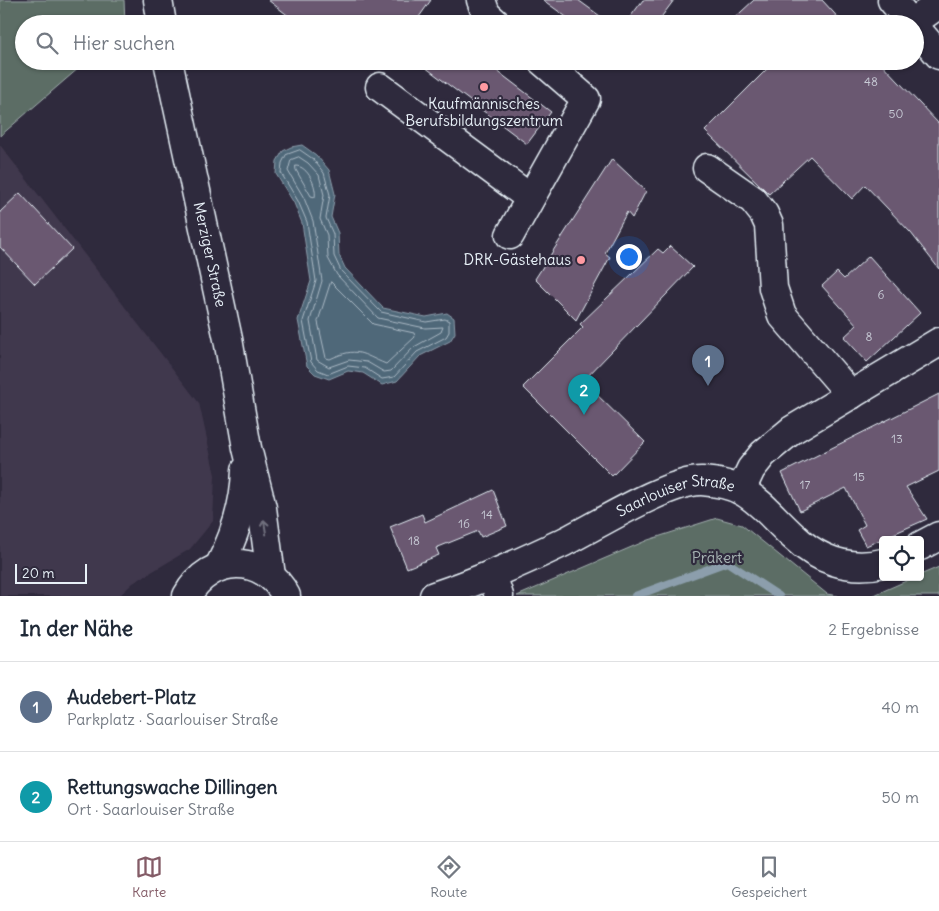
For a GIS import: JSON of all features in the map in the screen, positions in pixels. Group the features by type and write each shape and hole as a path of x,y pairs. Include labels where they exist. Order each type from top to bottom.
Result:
{"main road":[{"path":"158,0 160,15"},
{"path":"481,0 480,3 487,15"},
{"path":"894,1 905,15"},
{"path":"924,15 939,4"},
{"path":"924,38 939,55"},
{"name":"Merziger Straße","path":"170,70 228,339 247,448 279,586"},
{"path":"510,235 586,99 552,70"},
{"path":"380,87 530,198"},
{"path":"707,168 753,200 764,214 770,241 773,288 782,315 851,395"},
{"name":"Saarlouiser Straße","path":"445,594 496,585 562,543 673,486 698,481 716,482 741,490 751,469 764,454 792,430 939,342"},
{"name":"Merziger Straße","path":"219,567 229,547 240,516 246,481 247,448"},
{"path":"741,490 763,505 794,538 833,562 868,566 879,563"},
{"path":"924,544 939,536"},
{"path":"184,593 204,575 219,567 237,564 255,567 279,586"}],"shaded area":[{"path":"0,145 199,403 215,475 213,521 190,549 133,583 119,596 0,596"}],"green space":[{"path":"0,0 124,0 125,15 15,15 15,70 77,70 0,136"},
{"name":"Präkert","path":"717,518 742,525 827,594 838,596 517,596 648,540"},
{"path":"939,567 939,596 872,596 906,581 924,581 924,573"}],"water":[{"path":"302,145 316,155 329,170 335,194 331,217 338,233 339,255 345,268 383,308 426,317 447,313 454,318 455,333 450,341 420,356 397,381 382,385 363,373 348,371 329,379 315,374 307,366 298,320 311,281 302,223 294,203 276,174 277,161 283,151"}],"building":[{"path":"268,0 431,0 420,15 287,15"},
{"path":"543,0 578,0 599,15 564,15"},
{"path":"643,0 674,0 663,15 632,15"},
{"path":"754,0 822,0 836,15 738,15"},
{"name":"Kaufmännisches Berufsbildungszentrum","path":"429,70 496,70 551,112 527,144"},
{"path":"766,70 888,70 939,124 939,269 911,233 865,185 852,199 810,156 769,194 705,131"},
{"path":"612,159 646,191 632,218 627,212 605,253 610,257 576,320 535,279"},
{"path":"20,193 72,249 35,284 0,247 0,212"},
{"path":"670,246 693,267 583,381 645,442 612,476 523,387 583,327 580,324 658,249 663,253"},
{"path":"869,256 920,313 867,362 844,337 857,325 822,286 837,272 844,279"},
{"path":"939,394 939,471 906,487 927,519 889,536 879,536 879,540 866,546 857,530 865,525 846,488 800,511 782,473"},
{"path":"493,490 507,526 481,537 478,531 436,548 439,555 407,568 390,527 422,514 425,522"}],"waterway":[{"path":"635,596 727,562 779,596"}],"place":[{"name":"Kaufmännisches Berufsbildungszentrum","path":"484,87"},
{"name":"DRK-Gästehaus","path":"581,260"},
{"name":"Audebert-Platz","path":"708,386"},
{"name":"Rettungswache Dillingen","path":"584,415"}]}
